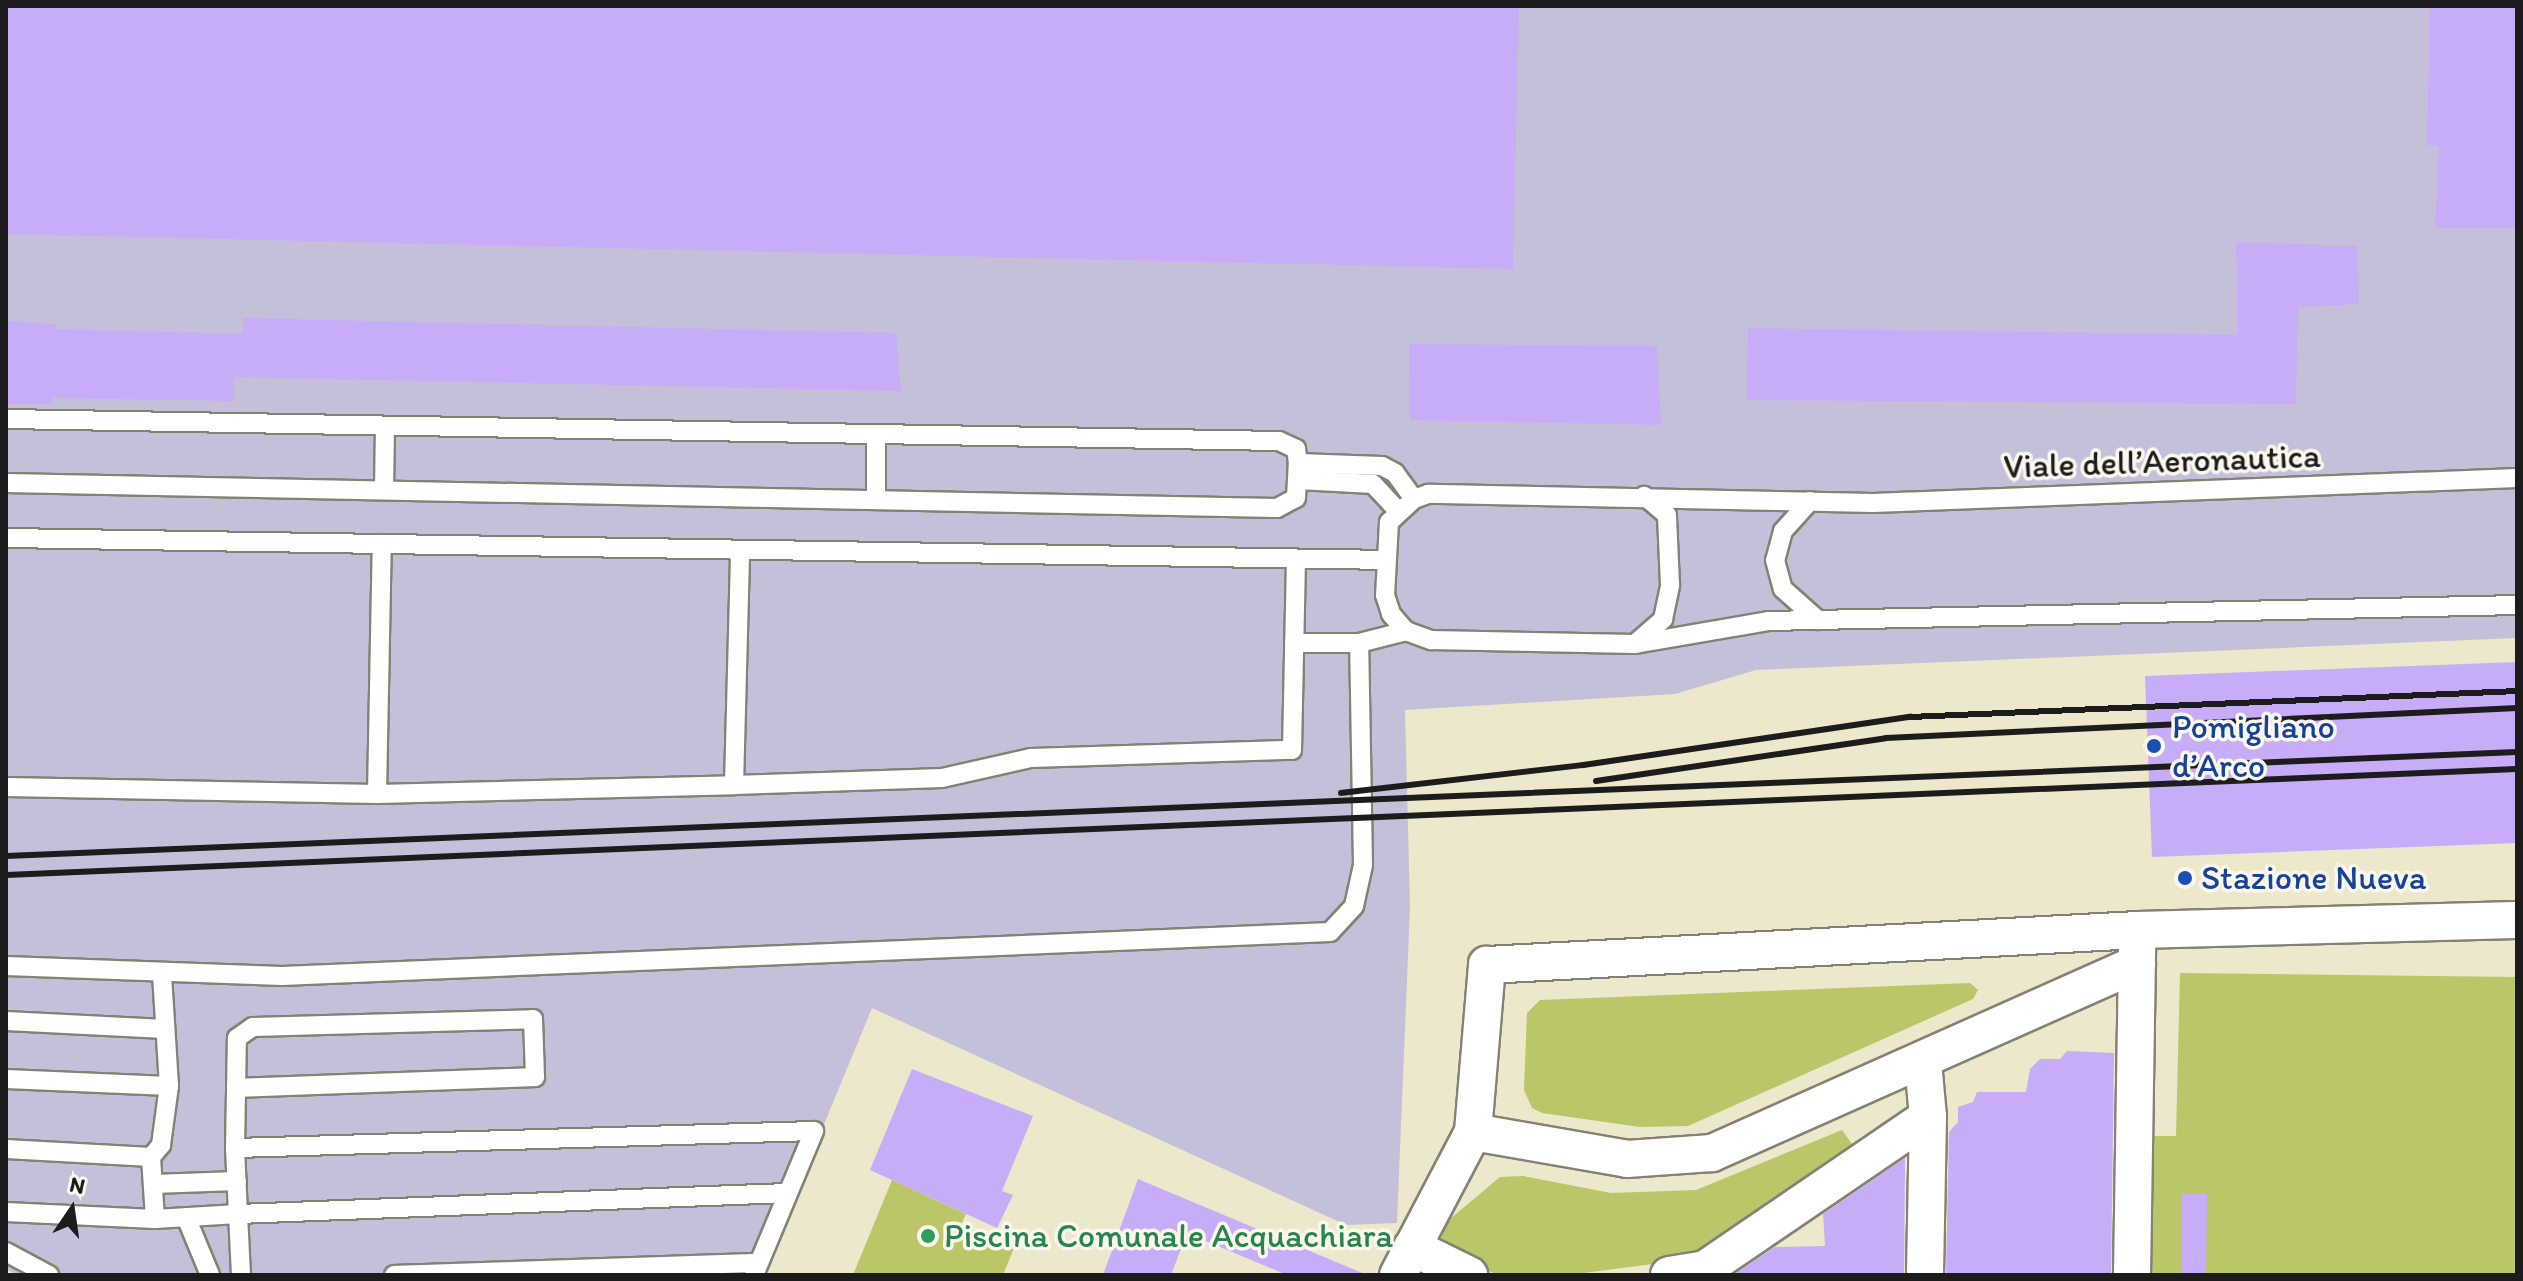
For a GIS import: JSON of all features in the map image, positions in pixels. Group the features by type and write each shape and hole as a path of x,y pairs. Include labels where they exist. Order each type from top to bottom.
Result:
{"street":[{"path":"1469,1275 1404,1265 1473,1132 1487,965 2137,947 2517,920"},
{"path":"1473,1132 1627,1159 1712,1153 1923,1062 2137,947"},
{"path":"2132,1275 2137,947"},
{"path":"1923,1062 1928,1117 1925,1275"},
{"path":"1669,1275 1705,1272 1928,1117"}],"lane":[{"path":"6,419 1279,441 1296,449 1298,471 1296,498 1277,508 6,483"},
{"path":"384,490 385,426"},
{"path":"876,434 876,500"},
{"path":"1298,471 1382,466 1395,473 1414,499"},
{"path":"1298,471 1373,484 1398,511 1389,522 1385,595 1391,614 1406,631 1431,640 1635,644 1734,623 2517,605"},
{"name":"Viale dell’Aeronautica","path":"1398,511 1414,499 1444,493 1810,501 1970,501 2517,478"},
{"path":"1635,644 1663,619 1670,585 1667,515 1644,496"},
{"path":"1810,501 1783,531 1775,560 1783,589 1818,620"},
{"path":"6,538 1385,560"},
{"path":"377,794 382,544"},
{"path":"734,785 740,550"},
{"path":"6,787 377,794 734,785 942,778 1031,758 1292,750 1296,559"},
{"path":"1294,643 1359,643 1406,631"},
{"path":"6,966 282,976 1330,932 1354,906 1363,865 1359,643"},
{"path":"155,1219 151,1157 161,1145 169,1086 162,974"},
{"path":"236,1088 535,1077 533,1019 253,1027 237,1038 236,1088 235,1148 241,1275"},
{"path":"6,1021 165,1029"},
{"path":"6,1079 169,1086"},
{"path":"235,1148 814,1131 756,1269 394,1275"},
{"path":"6,1149 151,1157"},
{"path":"153,1184 237,1181"},
{"path":"6,1212 155,1219 788,1193"},
{"path":"186,1217 210,1275"},
{"path":"6,1252 49,1275"}],"shaded area":[{"path":"6,6 2517,6 2517,638 1756,670 1675,694 1405,710 1410,907 1397,1223 1346,1225 872,1008 762,1275 17,1275 6,1269"}],"green space":[{"path":"2180,973 2517,977 2517,1275 2146,1275 2149,1136 2176,1136"},
{"path":"1970,983 1978,990 1973,999 1688,1126 1640,1127 1542,1113 1532,1108 1524,1090 1527,1013 1540,1000"},
{"path":"1842,1130 1859,1154 1692,1259 1568,1275 1498,1275 1455,1256 1441,1242 1444,1224 1500,1177 1523,1176 1611,1193 1696,1190"},
{"name":"Piscina Comunale Acquachiara","path":"892,1180 966,1214 961,1225 1014,1248 1003,1275 853,1275"}],"building":[{"path":"6,6 1519,6 1513,269 6,234"},
{"path":"2430,6 2517,6 2517,228 2435,228 2439,145 2427,145"},
{"path":"2236,242 2357,246 2359,304 2298,307 2296,404 1747,400 1748,328 2238,335"},
{"path":"243,318 896,333 901,391 234,377 234,401 52,398 52,404 6,404 6,321 56,324 55,329 243,334"},
{"path":"1409,344 1657,346 1661,425 1410,420"},
{"path":"2517,662 2517,843 2152,857 2145,676"},
{"path":"2067,1051 2114,1053 2111,1275 1946,1275 1949,1132 1958,1122 1958,1107 1973,1102 1977,1092 2026,1092 2030,1069 2040,1059 2060,1059"},
{"path":"912,1069 1033,1116 1002,1191 1013,1195 997,1228 870,1170"},
{"path":"1905,1158 1904,1275 1733,1275 1775,1247 1825,1246 1823,1214"},
{"path":"1138,1179 1367,1275 1287,1275 1187,1233 1171,1275 1103,1275"},
{"path":"2181,1193 2207,1194 2206,1275 2181,1275"}],"railway":[{"path":"1341,793 1583,765 1910,717 2517,691"},
{"path":"1596,781 1886,738 2517,708"},
{"path":"6,856 2517,752"},
{"path":"6,875 2517,769"}],"place":[{"name":"Pomigliano d’Arco","path":"2154,746"},
{"name":"Stazione Nueva","path":"2185,878"},
{"name":"Piscina Comunale Acquachiara","path":"928,1236"}]}
